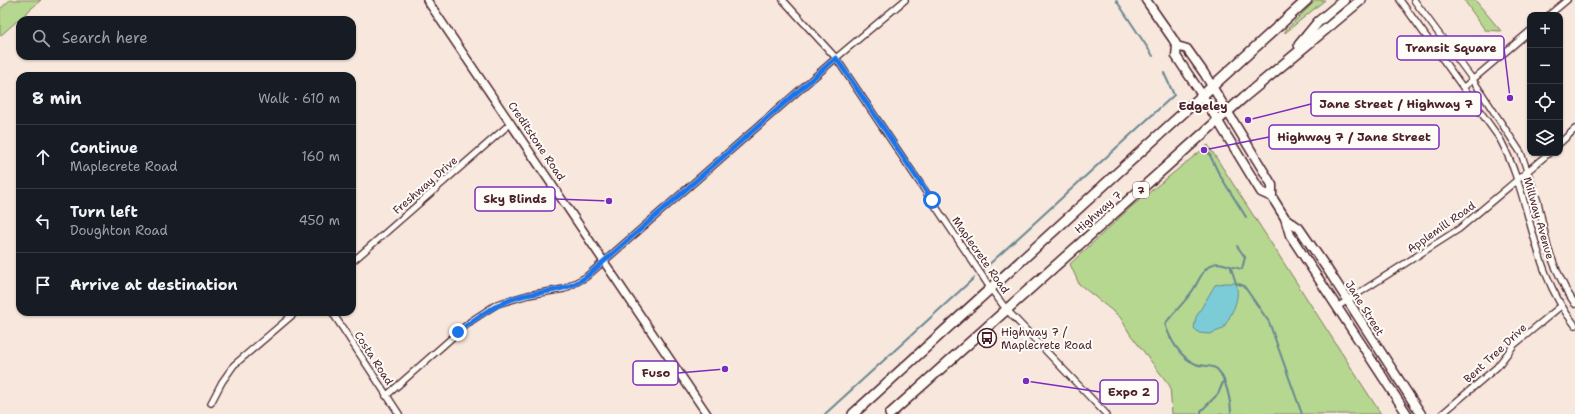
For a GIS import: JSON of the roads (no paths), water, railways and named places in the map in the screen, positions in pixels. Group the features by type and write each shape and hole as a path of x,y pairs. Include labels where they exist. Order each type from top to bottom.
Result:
{"main road":[{"name":"Jane Street","path":"1146,0 1176,46 1176,56 1202,95 1261,192 1272,197"},
{"name":"Highway 7","path":"853,414 1307,0"},
{"path":"1285,61 1318,22 1344,0"},
{"name":"Highway 7","path":"890,414 1285,61 1361,0"},
{"name":"Jane Street","path":"1176,46 1187,49 1213,87 1272,185 1272,197 1285,218 1290,235 1407,414"},
{"name":"Jane Street","path":"1285,218 1300,228 1420,414"}],"street":[{"name":"Creditstone Road","path":"427,0 605,261 707,414"},
{"name":"Maplecrete Road","path":"783,0 836,58 991,289 1006,309 1106,414"},
{"path":"386,396 471,321 497,304 522,296 550,292 571,286 586,277 836,58 905,0"},
{"name":"Millway Avenue","path":"1400,0 1500,139 1518,180 1540,264 1561,306 1575,325"},
{"name":"Millway Avenue","path":"1414,0 1473,80 1521,153 1538,202 1548,248 1566,290 1575,304"},
{"path":"1553,12 1567,0"},
{"path":"1464,87 1486,70 1527,34"},
{"name":"Freshway Drive","path":"356,259 511,123"},
{"path":"1563,140 1575,129"},
{"name":"Applemill Road","path":"1337,307 1459,229 1546,156"},
{"name":"Bent Tree Drive","path":"1442,414 1497,367 1514,345 1561,306"},
{"path":"211,403 222,382 234,365 286,316"},
{"name":"Costa Road","path":"335,316 398,414"}],"water":[{"path":"1236,283 1237,296 1232,313 1223,329 1210,334 1199,333 1194,328 1196,317 1215,285"}],"waterway":[{"path":"1116,0 1153,56"},
{"path":"984,269 1174,95 1164,73"},
{"path":"1207,149 1219,174 1246,217"},
{"path":"1231,414 1227,390 1220,373 1215,367 1198,365 1180,353 1165,324 1190,294 1202,274 1209,266 1218,263 1242,269 1245,257 1237,246"},
{"path":"1231,268 1236,283 1244,286 1269,322 1302,414"},
{"path":"825,414 974,278"},
{"path":"1201,414 1201,411 1218,394 1224,380"}],"place":[{"name":"Transit Square","path":"1510,98"},
{"name":"Jane Street / Highway 7","path":"1248,120"},
{"name":"Highway 7 / Jane Street","path":"1204,150"},
{"name":"Sky Blinds","path":"609,201"},
{"name":"Highway 7 / Maplecrete Road","path":"987,338"},
{"name":"Fuso","path":"725,369"},
{"name":"Expo 2","path":"1026,381"}],"district":[{"name":"Edgeley","path":"1203,106"}]}
